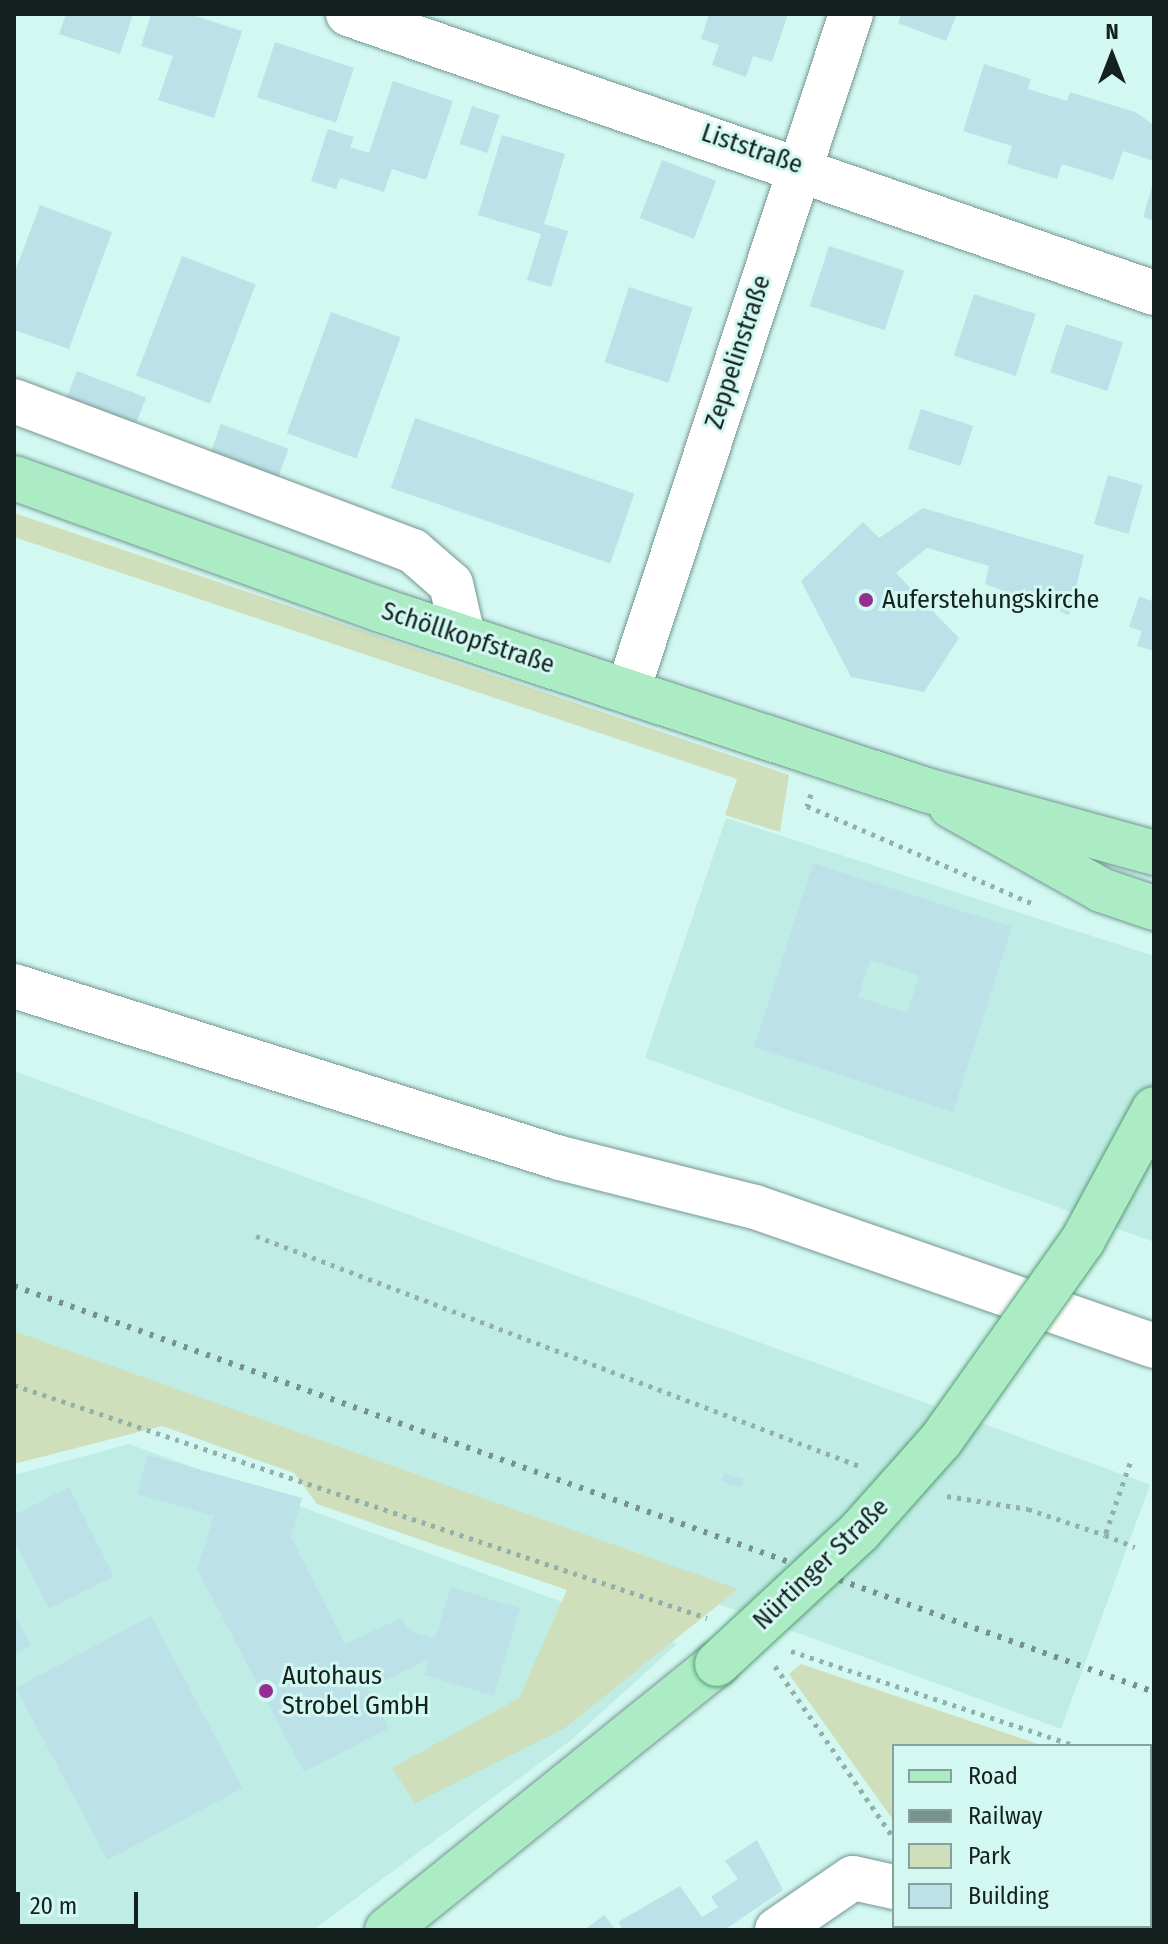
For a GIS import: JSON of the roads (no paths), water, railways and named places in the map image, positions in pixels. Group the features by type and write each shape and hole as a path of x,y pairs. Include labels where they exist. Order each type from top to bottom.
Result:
{"main road":[{"name":"Schöllkopfstraße","path":"14,478 463,636 926,790 976,798 1154,853"},
{"name":"Schöllkopfstraße","path":"926,790 1047,862 1154,908"},
{"name":"Nürtinger Straße","path":"387,1930 717,1664 860,1531 941,1440 1083,1240 1154,1109"}],"street":[{"name":"Zeppelinstraße","path":"628,690 798,164 851,14"},
{"name":"Liststraße","path":"372,18 798,164 1154,293"},
{"path":"14,401 413,551 451,584 463,636"},
{"path":"14,986 560,1158 755,1207 1154,1346"},
{"path":"777,1930 853,1878 892,1887"}],"railway":[{"path":"14,1286 1154,1692"}],"place":[{"name":"Auferstehungskirche","path":"866,600"},
{"name":"Autohaus Strobel GmbH","path":"266,1691"}]}
